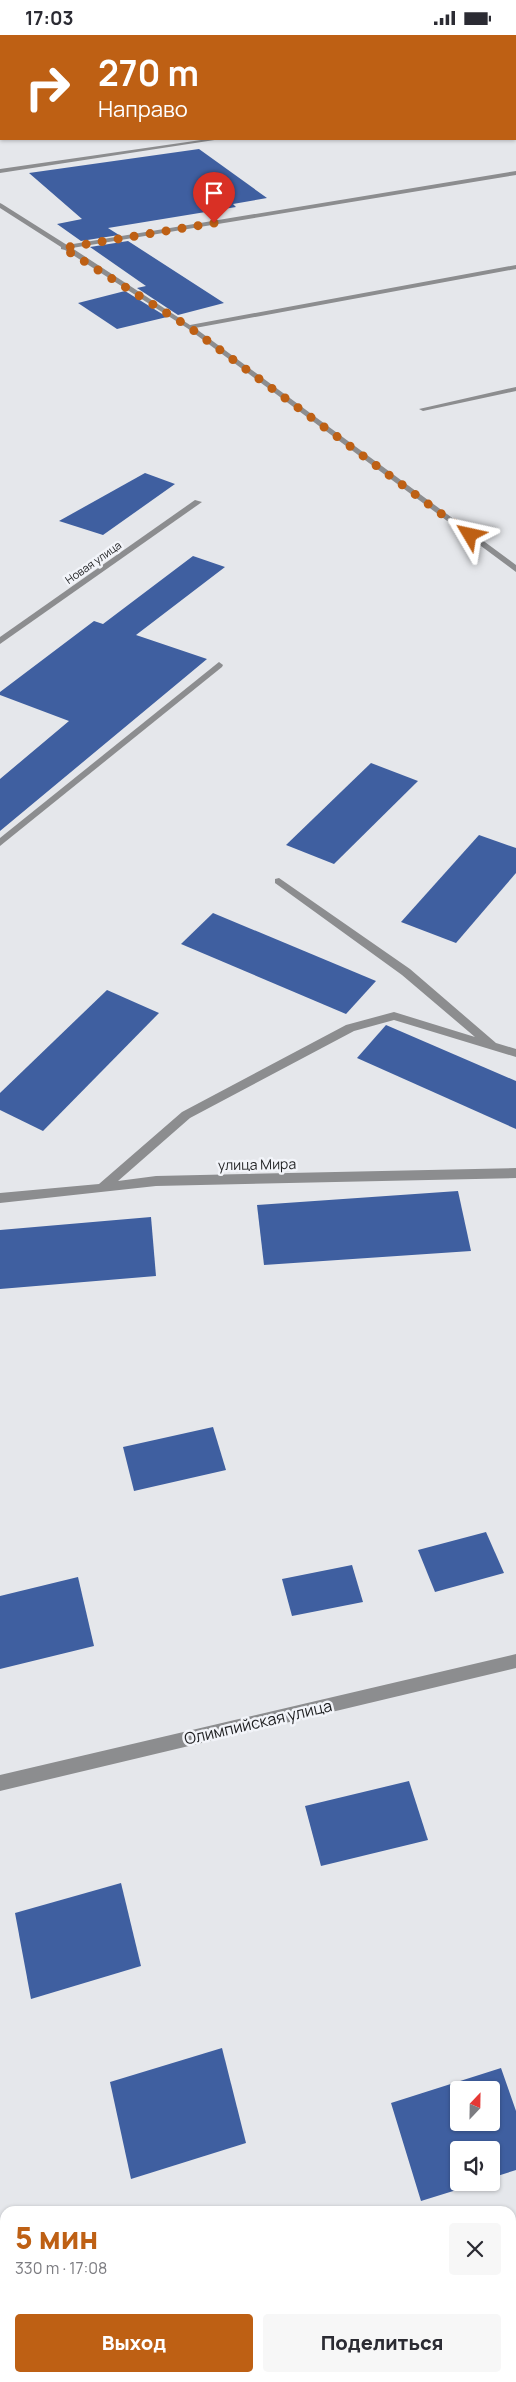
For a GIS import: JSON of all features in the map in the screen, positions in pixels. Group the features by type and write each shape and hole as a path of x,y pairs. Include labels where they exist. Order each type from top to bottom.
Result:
{"street":[{"path":"0,171 211,140"},
{"path":"63,248 393,195 516,173"},
{"path":"0,205 63,248 189,327 516,569"},
{"path":"189,327 516,267"},
{"path":"423,409 516,389"},
{"name":"Новая улица","path":"0,641 198,502"},
{"path":"0,843 219,665"},
{"path":"280,881 406,972 497,1049"},
{"path":"102,1189 186,1115 350,1028 394,1016 497,1049 516,1053"},
{"name":"улица Мира","path":"0,1197 102,1189 156,1181 516,1173"},
{"name":"Олимпийская улица","path":"0,1783 516,1661"}],"building":[{"path":"199,149 267,198 233,204 236,207 108,228 119,235 81,241 57,224 82,219 29,173"},
{"path":"128,241 224,303 178,315 137,288 146,286 90,247"},
{"path":"125,291 167,317 117,329 78,303"},
{"path":"145,473 175,484 103,535 59,521"},
{"path":"193,556 225,567 136,635 207,659 0,831 0,779 69,721 0,695 0,692 94,621 103,624"},
{"path":"371,763 418,781 334,864 286,845"},
{"path":"479,835 516,848 516,873 456,943 401,922"},
{"path":"213,913 376,981 346,1014 181,944"},
{"path":"107,990 159,1013 43,1131 0,1110 0,1093"},
{"path":"386,1025 516,1081 516,1129 357,1058"},
{"path":"458,1191 471,1251 264,1265 257,1205"},
{"path":"151,1217 156,1276 0,1289 0,1230"},
{"path":"213,1427 226,1470 134,1491 123,1447"},
{"path":"486,1532 504,1573 435,1592 418,1550"},
{"path":"352,1565 363,1602 292,1616 282,1579"},
{"path":"78,1577 94,1646 0,1669 0,1596"},
{"path":"409,1781 428,1840 321,1866 305,1806"},
{"path":"121,1883 141,1966 31,1999 15,1913"},
{"path":"222,2048 246,2143 131,2179 110,2082"},
{"path":"501,2068 516,2111 516,2170 500,2175 500,2141 450,2141 450,2191 453,2191 421,2201 391,2103 450,2084 450,2131 500,2131 500,2081 460,2081"}],"route":[{"path":"214,223 63,248 189,327 470,535"}]}
